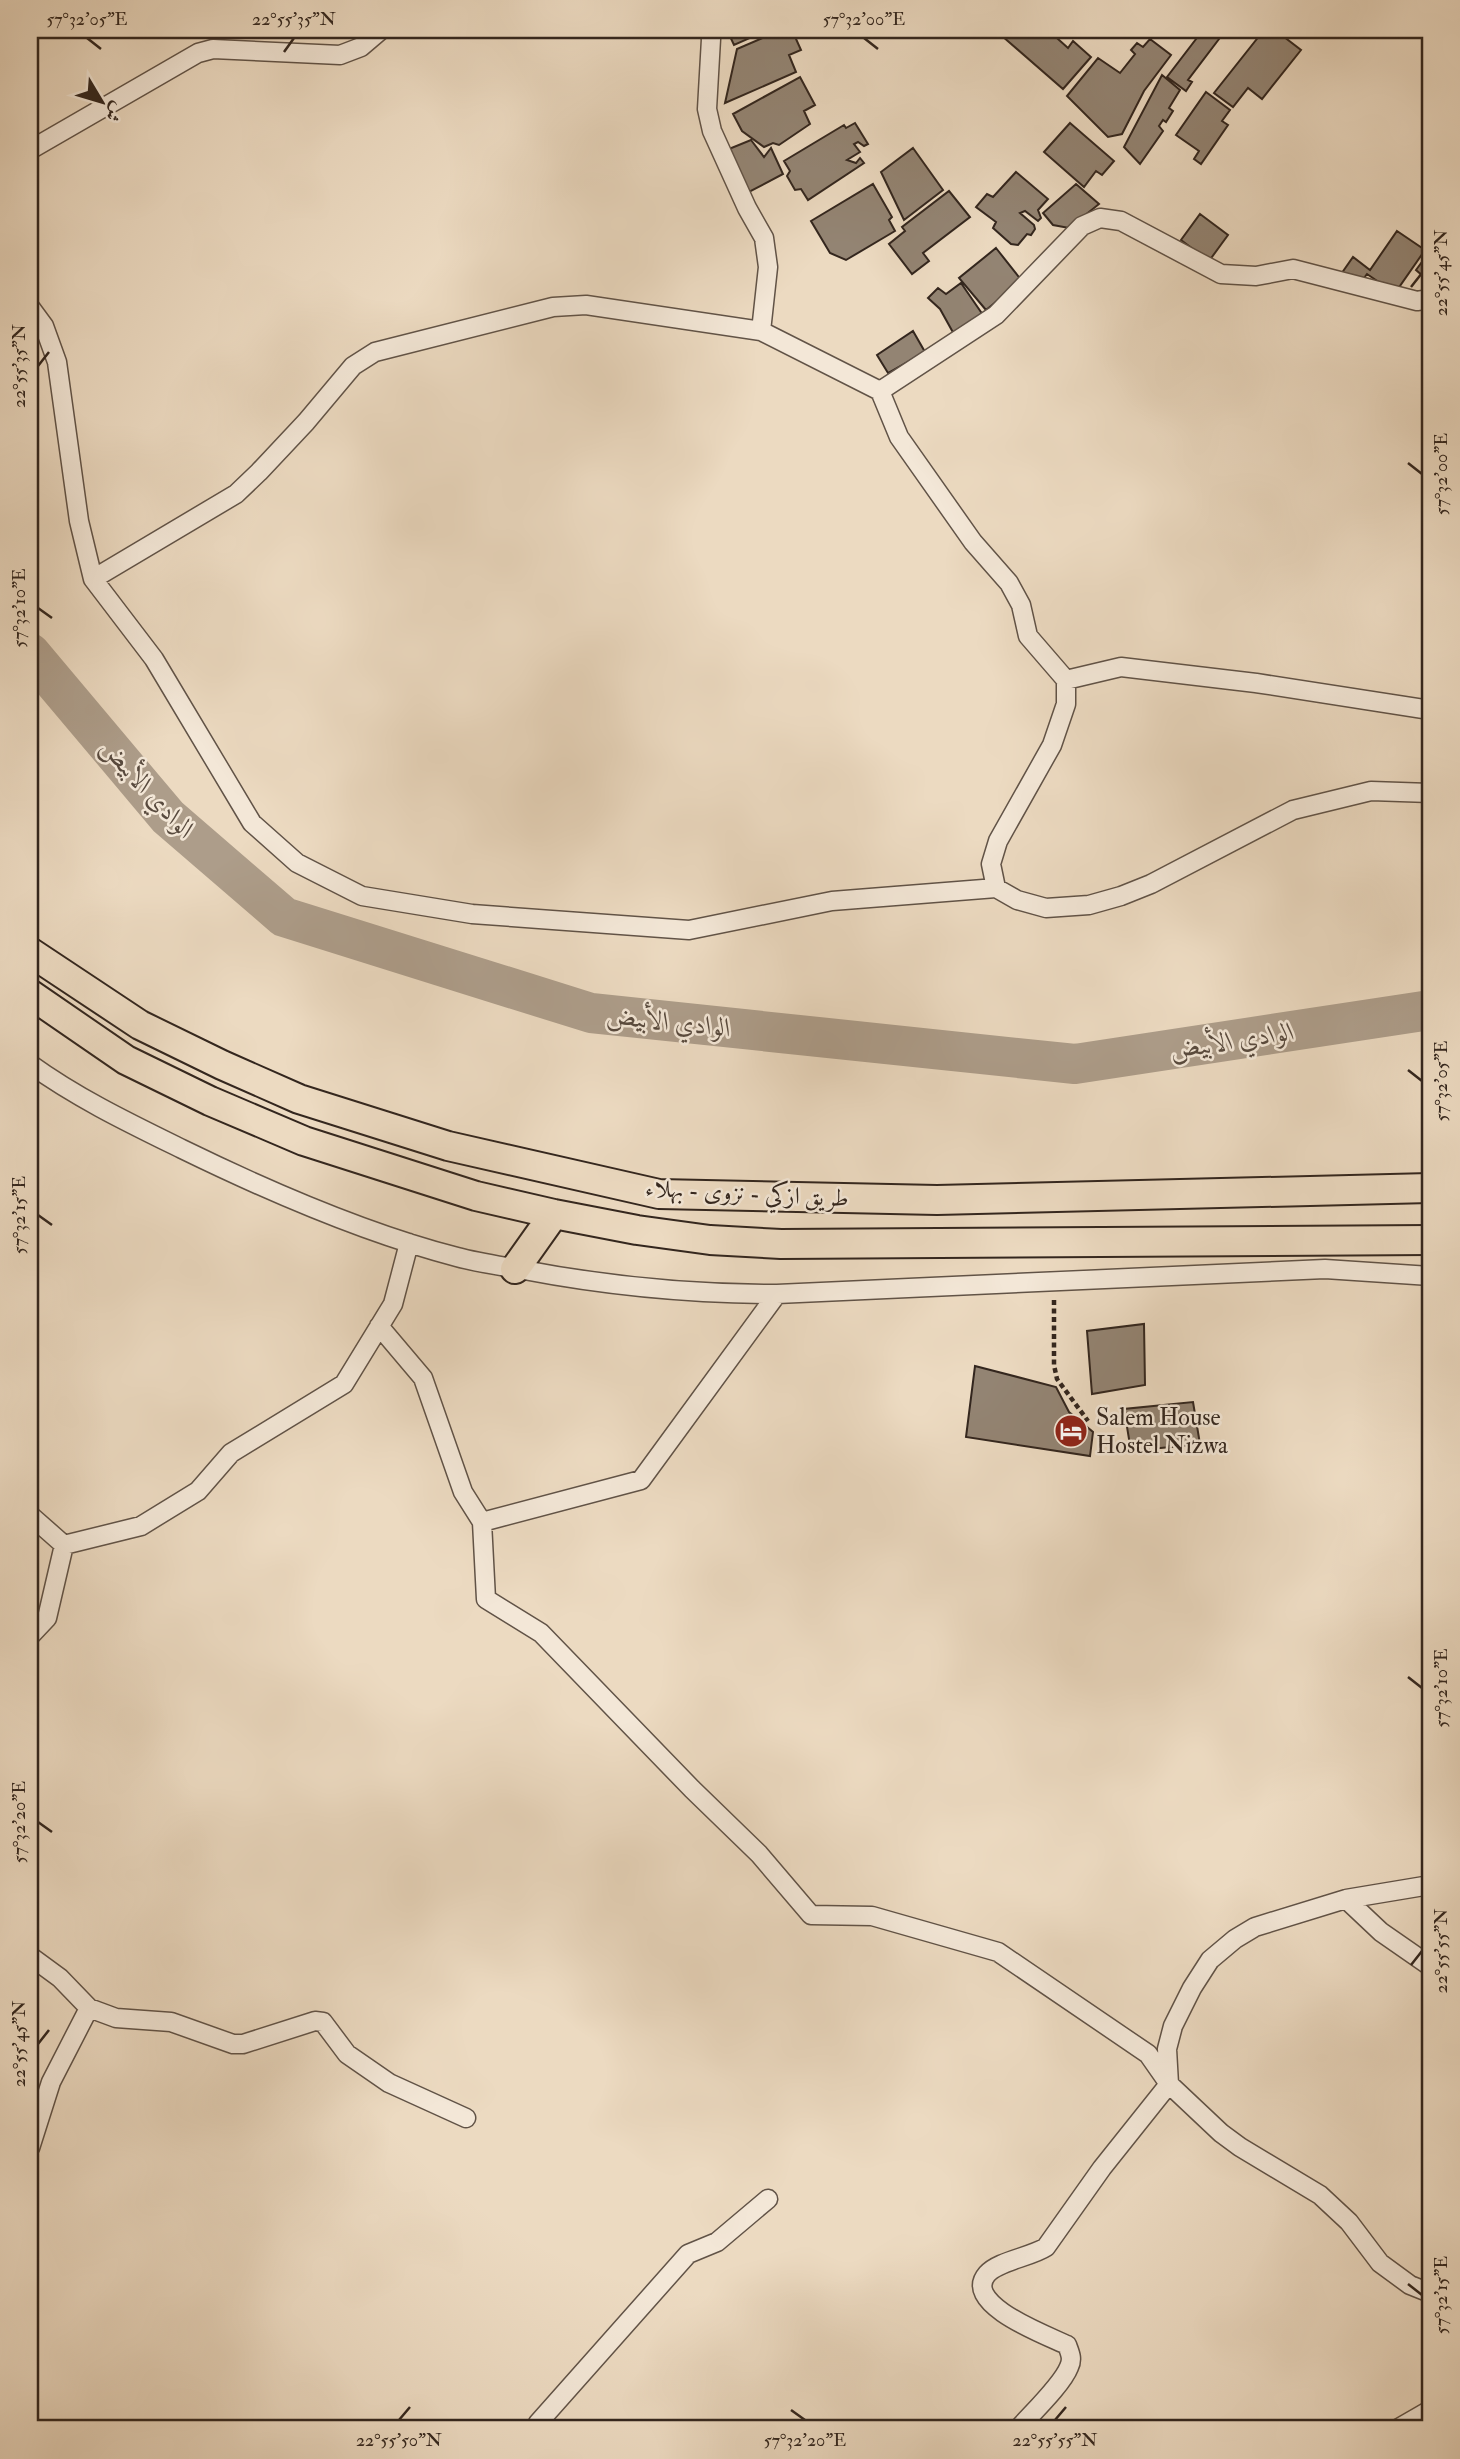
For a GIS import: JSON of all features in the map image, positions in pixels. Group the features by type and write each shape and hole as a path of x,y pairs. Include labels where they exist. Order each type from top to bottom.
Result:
{"main road":[{"name":"طريق ازكي - نزوى - بهلاء","path":"30,952 140,1026 299,1098 448,1146 659,1194 937,1200 1430,1188"},
{"name":"طريق ازكي - نزوى - بهلاء","path":"30,994 126,1060 210,1101 304,1141 476,1196 637,1230 710,1240 781,1244 1430,1240"},
{"path":"515,1269 554,1214"}],"street":[{"path":"30,150 198,53 213,49 340,55 361,47 381,30"},
{"path":"709,30 711,39 707,109 712,131 747,208 764,238 768,267 761,331"},
{"path":"880,391 996,314 1082,226 1100,218 1121,220 1222,274 1256,276 1293,269 1417,301 1430,299"},
{"path":"93,579 236,494 259,472 353,366 375,352 553,307 586,305 761,331 880,391 899,437 973,542 1009,583 1021,605 1028,636 1066,680 1066,704 1052,745 998,841 991,864 996,888"},
{"path":"30,307 44,326 57,362 79,521 93,579 154,659 251,823 297,863 362,896 472,914 689,930 832,901 996,888 1017,900 1046,908 1088,905 1151,884 1293,810 1371,791 1430,793"},
{"path":"1066,680 1121,667 1256,683 1430,710"},
{"path":"30,1064 95,1106 220,1168 410,1244 459,1258 595,1284 776,1294 1325,1269 1430,1276"},
{"path":"64,1545 141,1526 198,1491 232,1453 344,1384 393,1304 410,1244"},
{"path":"482,1522 641,1480 776,1294"},
{"path":"379,1326 423,1378 463,1492 482,1522 486,1599 541,1633 692,1790 759,1854 811,1915 873,1916 998,1952 1148,2054 1169,2084 1240,2147 1320,2195 1349,2222 1380,2263 1410,2285 1430,2293"},
{"path":"30,1515 64,1545"},
{"path":"30,1636 47,1618 64,1545"},
{"path":"1018,2429 1070,2367 1071,2357 1067,2345 999,2311 985,2296 983,2283 988,2273 997,2267 1034,2255 1046,2247 1101,2168 1169,2084 1167,2049 1173,2026 1192,1987 1210,1961 1235,1939 1255,1927 1346,1899 1430,1885"},
{"path":"1346,1899 1381,1932 1430,1966"},
{"path":"30,1956 60,1978 89,2008 116,2018 172,2022 233,2044 253,2042 315,2021 323,2022 347,2054 389,2083 466,2118"},
{"path":"30,2148 51,2082 89,2008"},
{"path":"535,2429 688,2254 717,2242 768,2199"},
{"path":"1397,2429 1430,2410"}],"path":[{"path":"1054,1281 1054,1366 1058,1379 1088,1421"}],"building":[{"path":"727,30 768,30 734,45"},
{"path":"781,30 792,30 801,50 789,55 796,72 725,103 737,49"},
{"path":"1009,30 1048,30 1068,48 1073,41 1091,57 1063,89 1002,36"},
{"path":"1203,30 1219,39 1188,80 1192,82 1186,91 1167,77"},
{"path":"1264,30 1275,30 1301,50 1262,99 1248,88 1233,107 1214,93"},
{"path":"1150,39 1171,55 1144,91 1122,134 1108,137 1067,96 1098,58 1120,73 1135,54 1131,50 1137,43 1143,47"},
{"path":"1162,75 1180,90 1169,108 1173,111 1166,122 1163,120 1159,126 1163,131 1140,164 1124,147"},
{"path":"800,77 815,105 804,111 810,124 779,145 773,143 764,147 742,131 733,114"},
{"path":"1206,92 1230,110 1222,121 1228,125 1201,164 1194,159 1199,151 1176,135"},
{"path":"855,123 868,144 854,144 860,152 847,160 856,163 860,158 864,163 808,200 801,189 795,190 787,176 790,171 784,161 844,125 846,128"},
{"path":"1070,123 1114,161 1102,175 1096,171 1084,187 1044,152"},
{"path":"751,140 764,157 771,148 783,174 747,193 724,151"},
{"path":"913,148 943,190 904,220 881,172"},
{"path":"1016,172 1048,199 1038,210 1041,218 1038,221 1025,211 1020,213 1035,229 1018,245 1011,244 993,228 996,222 976,207 987,194 993,197"},
{"path":"873,184 892,217 889,220 895,231 846,260 830,253 811,221"},
{"path":"1076,184 1099,204 1069,228 1053,225 1043,213"},
{"path":"949,191 970,217 923,253 929,261 912,274 889,244 905,231 902,227"},
{"path":"1200,214 1228,235 1209,261 1181,240"},
{"path":"1397,231 1425,250 1395,293 1367,274 1361,282 1339,277 1353,257 1370,270"},
{"path":"996,248 1022,281 986,310 959,278"},
{"path":"1430,251 1430,282 1416,270"},
{"path":"961,283 983,315 955,336 940,309 928,298 938,288 946,294"},
{"path":"913,331 925,352 888,373 877,355"},
{"path":"1144,1324 1145,1385 1092,1394 1087,1331"},
{"path":"975,1366 1056,1387 1069,1412 1093,1432 1090,1456 966,1437"},
{"path":"1193,1402 1200,1444 1131,1451 1124,1409"}],"waterway":[{"name":"الوادي الأبيض","path":"30,653 168,817 284,917 591,1013 1075,1064 1430,1010"}],"place":[{"name":"Salem House Hostel Nizwa","path":"1071,1431"}]}
